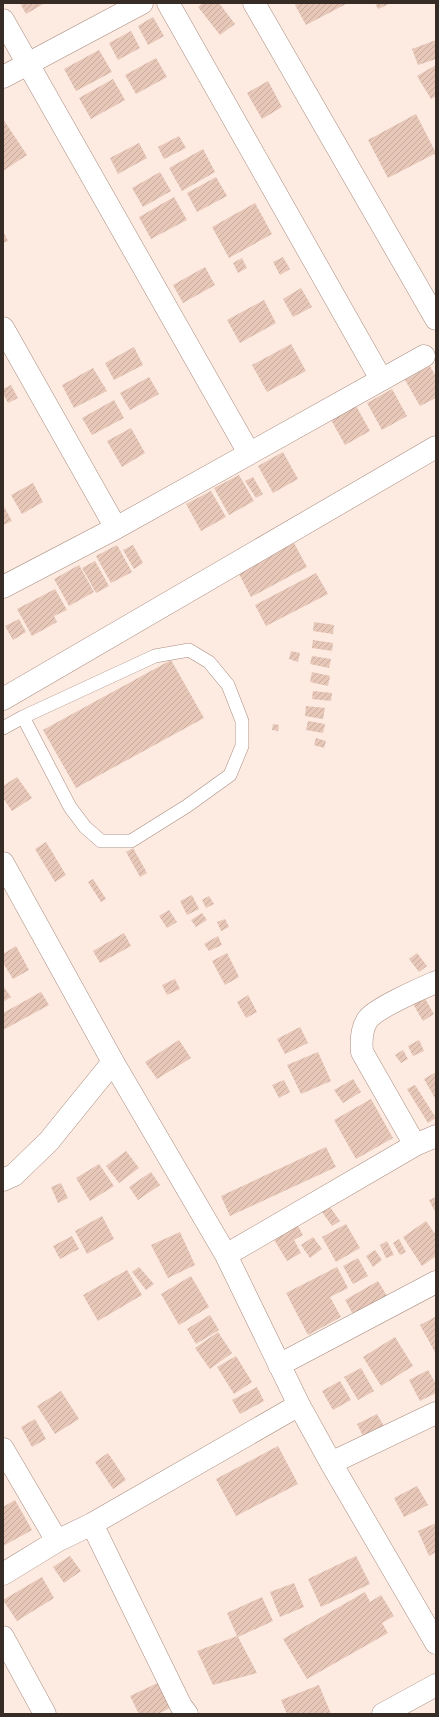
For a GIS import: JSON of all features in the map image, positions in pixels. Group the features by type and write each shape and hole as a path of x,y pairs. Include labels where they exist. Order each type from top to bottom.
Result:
{"street":[{"path":"3,77 142,3"},
{"path":"168,3 381,380"},
{"path":"254,3 436,319"},
{"path":"3,20 249,453"},
{"path":"3,328 116,528"},
{"path":"3,588 116,528 424,356"},
{"path":"3,699 436,447"},
{"path":"3,863 113,1062 226,1255 298,1405 330,1463 436,1643"},
{"path":"415,1145 362,1052 361,1036 368,1020 383,1008 436,982"},
{"path":"3,1180 14,1175 49,1141 113,1062"},
{"path":"226,1255 415,1145 436,1136"},
{"path":"279,1365 436,1282"},
{"path":"3,1574 57,1541 92,1524 298,1405"},
{"path":"330,1463 436,1412"},
{"path":"3,1449 57,1541"},
{"path":"92,1524 181,1706 188,1714"},
{"path":"3,1637 44,1714"},
{"path":"383,1714 436,1684"}],"lane":[{"path":"3,728 23,717 155,656 189,650 210,662 228,685 242,721 242,746 230,775 187,806 132,841 101,841 85,827 70,807 23,717"}],"building":[{"path":"20,3 45,3 26,14"},
{"path":"203,3 219,3 235,24 220,35 198,7"},
{"path":"299,3 348,3 306,25 295,5"},
{"path":"375,3 391,3 378,9"},
{"path":"153,17 164,36 148,45 138,26"},
{"path":"131,31 140,48 118,60 109,43"},
{"path":"436,40 436,59 418,65 412,49"},
{"path":"99,50 112,72 76,91 64,69"},
{"path":"156,58 167,77 136,94 125,75"},
{"path":"436,65 436,96 431,99 417,76"},
{"path":"113,79 125,100 91,119 79,98"},
{"path":"268,81 282,107 262,119 247,93"},
{"path":"416,114 436,153 388,178 368,140"},
{"path":"3,119 27,155 3,171"},
{"path":"179,136 186,148 164,159 158,147"},
{"path":"139,143 147,158 118,174 110,158"},
{"path":"203,149 215,172 182,191 169,168"},
{"path":"160,172 171,191 143,207 132,188"},
{"path":"216,177 227,196 197,212 187,193"},
{"path":"174,197 187,220 151,239 139,217"},
{"path":"255,203 272,234 229,258 212,227"},
{"path":"3,231 8,241 3,243"},
{"path":"283,257 290,269 280,275 273,262"},
{"path":"242,258 247,268 238,273 233,263"},
{"path":"205,267 215,285 183,303 173,285"},
{"path":"301,288 312,307 293,317 283,299"},
{"path":"264,300 276,323 240,343 227,320"},
{"path":"291,344 306,371 267,392 252,365"},
{"path":"134,347 143,365 114,380 105,363"},
{"path":"430,366 436,377 436,398 420,406 405,380"},
{"path":"93,368 107,391 74,408 62,385"},
{"path":"149,377 159,394 130,410 120,393"},
{"path":"11,385 18,398 8,403 3,393 3,389"},
{"path":"392,389 407,416 382,430 367,403"},
{"path":"114,400 124,418 92,435 82,418"},
{"path":"355,404 370,431 345,445 330,418"},
{"path":"131,428 145,453 122,467 107,441"},
{"path":"283,452 298,479 273,493 258,466"},
{"path":"239,475 254,501 229,515 214,488"},
{"path":"253,477 263,494 256,498 245,481"},
{"path":"33,483 43,502 22,514 11,495"},
{"path":"211,491 226,517 201,531 186,504"},
{"path":"3,505 12,521 3,525"},
{"path":"294,543 307,567 251,597 238,572"},
{"path":"117,545 132,572 111,583 96,556"},
{"path":"133,545 143,563 134,569 123,550"},
{"path":"95,561 109,586 96,593 82,568"},
{"path":"79,565 94,592 69,606 54,579"},
{"path":"316,573 328,594 266,626 255,605"},
{"path":"55,589 67,610 54,616 57,622 32,636 17,609"},
{"path":"19,619 26,632 13,640 5,626"},
{"path":"314,622 334,625 333,634 313,631"},
{"path":"313,640 333,643 332,651 312,648"},
{"path":"291,651 300,653 298,662 289,659"},
{"path":"312,656 331,659 329,668 310,664"},
{"path":"171,660 204,718 76,788 43,730"},
{"path":"312,672 330,676 328,686 310,682"},
{"path":"313,691 332,693 331,701 312,699"},
{"path":"306,706 325,708 323,719 305,716"},
{"path":"308,721 325,724 323,733 306,730"},
{"path":"273,724 279,725 278,731 272,730"},
{"path":"316,738 326,741 324,748 314,745"},
{"path":"17,777 32,798 12,811 3,798 3,786"},
{"path":"46,842 66,875 55,882 35,849"},
{"path":"133,848 147,873 140,877 126,852"},
{"path":"93,879 106,899 101,902 88,882"},
{"path":"192,895 199,909 187,915 180,901"},
{"path":"209,896 214,904 206,908 202,900"},
{"path":"169,910 177,922 167,928 159,916"},
{"path":"202,913 207,920 196,927 191,920"},
{"path":"225,919 229,927 221,931 217,922"},
{"path":"124,933 131,946 100,963 93,951"},
{"path":"218,936 222,945 209,951 204,944"},
{"path":"16,946 29,970 13,979 3,963 3,954"},
{"path":"227,953 239,977 225,985 212,961"},
{"path":"417,953 427,966 419,972 409,959"},
{"path":"175,979 180,989 167,995 162,985"},
{"path":"4,987 11,997 3,1002 3,988"},
{"path":"41,992 49,1005 3,1030 3,1013"},
{"path":"248,995 257,1012 246,1018 237,1002"},
{"path":"424,997 434,1014 423,1021 413,1004"},
{"path":"300,1027 308,1043 285,1054 277,1039"},
{"path":"179,1040 191,1058 157,1079 145,1062"},
{"path":"419,1040 424,1051 413,1056 408,1046"},
{"path":"403,1050 408,1059 401,1063 395,1055"},
{"path":"318,1052 331,1081 301,1094 287,1065"},
{"path":"436,1072 436,1100 424,1079"},
{"path":"353,1079 361,1092 343,1103 334,1090"},
{"path":"284,1080 290,1092 279,1098 272,1085"},
{"path":"415,1085 436,1118 428,1123 407,1089"},
{"path":"371,1099 393,1138 356,1159 334,1120"},
{"path":"326,1147 336,1167 230,1216 221,1196"},
{"path":"126,1151 139,1168 119,1183 106,1166"},
{"path":"99,1164 114,1186 90,1201 76,1178"},
{"path":"151,1172 160,1185 138,1200 129,1187"},
{"path":"61,1183 68,1198 58,1203 51,1187"},
{"path":"436,1197 436,1209 434,1210 429,1200"},
{"path":"330,1207 340,1221 332,1226 322,1212"},
{"path":"102,1216 114,1239 87,1254 75,1231"},
{"path":"426,1221 436,1235 436,1256 422,1266 403,1237"},
{"path":"297,1224 303,1235 294,1240 301,1253 287,1261 273,1238"},
{"path":"346,1224 360,1248 336,1262 322,1237"},
{"path":"180,1232 195,1265 168,1278 151,1245"},
{"path":"72,1236 79,1249 60,1259 53,1246"},
{"path":"313,1237 322,1249 310,1258 301,1245"},
{"path":"399,1239 406,1252 400,1255 393,1243"},
{"path":"387,1241 394,1255 386,1258 380,1245"},
{"path":"375,1250 382,1260 373,1267 366,1256"},
{"path":"358,1258 368,1276 353,1284 343,1266"},
{"path":"139,1267 154,1284 146,1290 132,1272"},
{"path":"337,1267 348,1288 330,1297 341,1317 308,1335 286,1293"},
{"path":"127,1270 142,1295 98,1321 83,1295"},
{"path":"191,1276 209,1307 179,1325 161,1294"},
{"path":"378,1281 387,1296 354,1316 345,1300"},
{"path":"210,1315 219,1330 196,1344 187,1329"},
{"path":"435,1317 436,1319 436,1354 420,1325"},
{"path":"218,1332 232,1353 210,1369 195,1348"},
{"path":"395,1337 413,1366 381,1386 363,1357"},
{"path":"236,1356 252,1382 234,1394 217,1367"},
{"path":"361,1368 374,1391 358,1400 344,1377"},
{"path":"428,1370 436,1384 436,1393 420,1401 409,1380"},
{"path":"340,1381 351,1400 333,1410 322,1391"},
{"path":"257,1387 264,1401 240,1414 232,1400"},
{"path":"61,1391 79,1419 55,1434 37,1406"},
{"path":"377,1414 384,1426 364,1438 357,1424"},
{"path":"35,1419 46,1439 32,1447 21,1427"},
{"path":"278,1446 298,1484 236,1516 216,1479"},
{"path":"108,1453 126,1480 113,1489 95,1462"},
{"path":"417,1486 428,1505 404,1517 394,1498"},
{"path":"15,1500 32,1530 3,1546 3,1507"},
{"path":"436,1523 436,1552 429,1556 418,1531"},
{"path":"70,1556 81,1571 64,1583 53,1567"},
{"path":"356,1556 370,1584 321,1607 308,1579"},
{"path":"42,1577 54,1598 17,1621 3,1600"},
{"path":"294,1583 304,1607 280,1617 270,1592"},
{"path":"365,1592 370,1602 381,1595 394,1616 382,1623 388,1633 307,1679 283,1639"},
{"path":"262,1597 273,1621 238,1637 257,1673 213,1685 197,1651 237,1636 227,1613"},
{"path":"164,1680 176,1705 158,1714 139,1714 130,1696"},
{"path":"319,1685 331,1714 287,1714 281,1700"}]}
